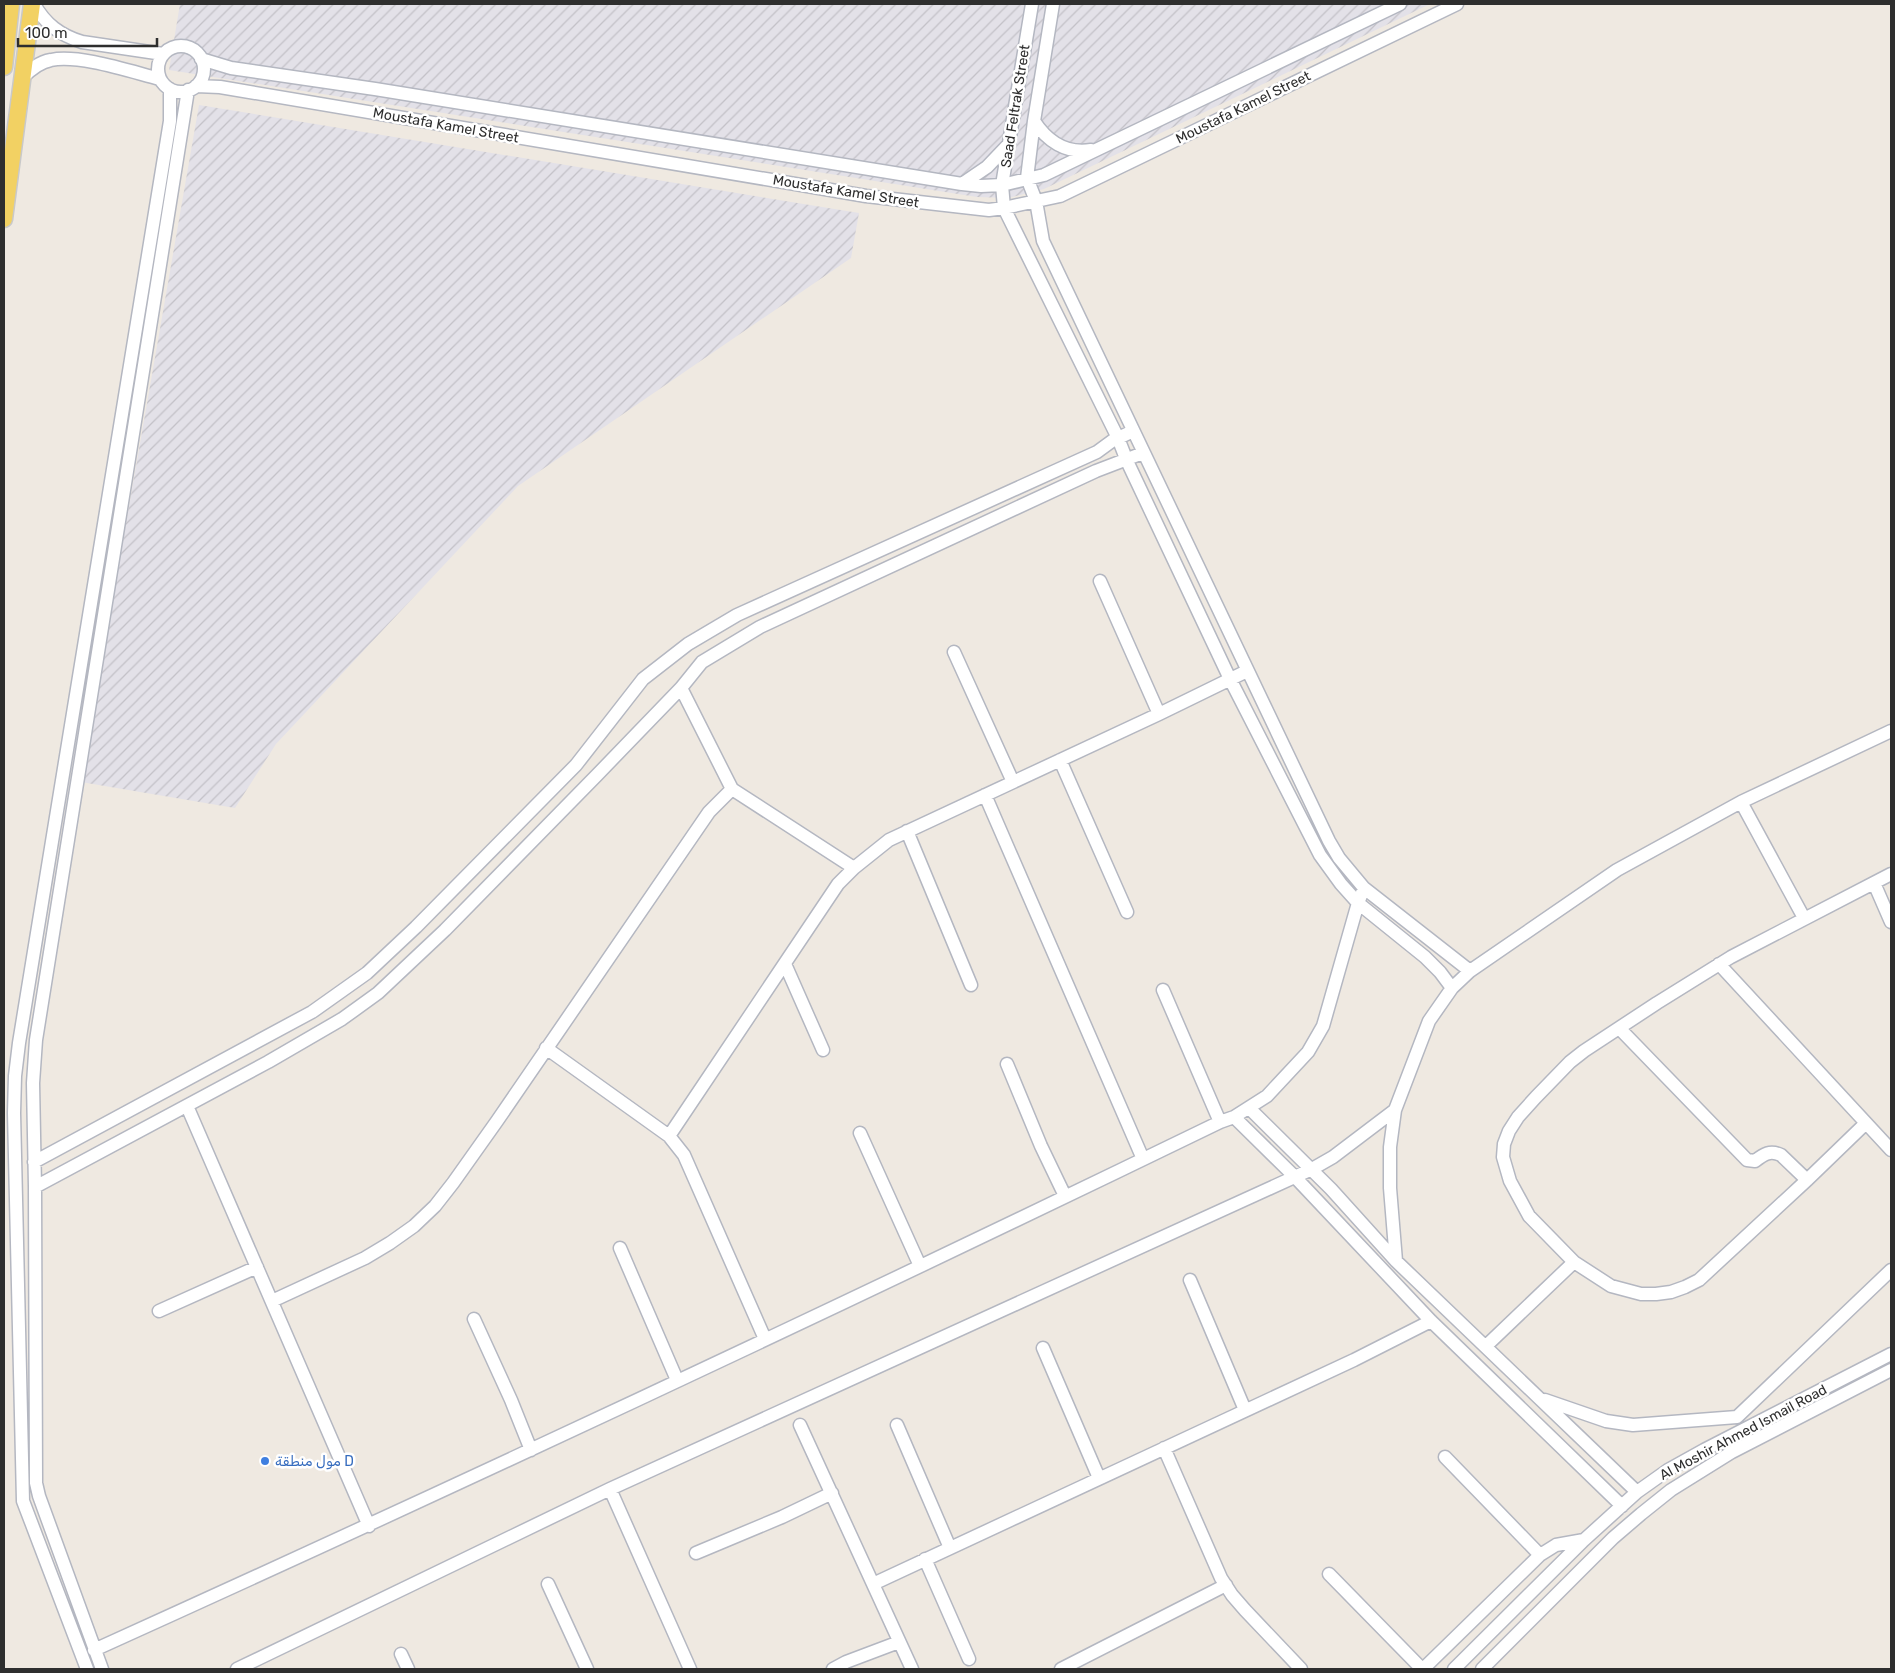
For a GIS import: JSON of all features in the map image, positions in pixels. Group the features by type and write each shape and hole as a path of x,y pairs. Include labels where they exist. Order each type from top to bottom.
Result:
{"main road":[{"path":"4,220 33,4"},
{"path":"4,67 9,11"}],"street":[{"path":"33,4 47,23 69,38 82,42 163,54"},
{"name":"Saad Feltrak Street","path":"1004,208 1002,185 1032,4"},
{"name":"Saad Feltrak Street","path":"1053,4 1034,121 1027,178 1036,201 1043,241 1056,272 1329,841 1339,858 1364,888 1470,971"},
{"name":"Moustafa Kamel Street","path":"201,59 231,68 375,89 981,186 1002,185 1044,175 1400,4"},
{"name":"Moustafa Kamel Street","path":"192,88 220,87 866,196 989,210 1060,196 1457,4"},
{"path":"1028,26 1049,29"},
{"path":"102,1669 39,1496 36,1483 33,1083 36,1040 185,119 192,88 202,77 204,70 201,59 195,51 182,46 175,46 163,54 158,66 160,79"},
{"path":"1024,53 1045,57"},
{"path":"22,78 42,63 65,59 82,60 160,79 170,89 177,91 192,88"},
{"path":"87,1669 23,1501 14,1114 15,1076 22,1023 170,121 170,89"},
{"path":"1034,121 1046,136 1061,146 1073,150 1098,148"},
{"path":"962,184 987,167 1008,145"},
{"path":"1004,208 1118,438 1230,678 1310,839 1330,870 1358,903 1425,958 1440,972 1452,988"},
{"path":"1041,280 1056,272"},
{"path":"34,1162 312,1012 367,973 416,927 576,765 643,678 688,644 737,615 1096,452 1133,431"},
{"path":"35,1187 297,1046 342,1019 378,993 445,930 681,688 702,662 754,630 1096,471 1143,454"},
{"path":"1100,581 1159,714"},
{"path":"954,652 1013,782"},
{"path":"669,1136 838,884 854,868 890,840 1247,671"},
{"path":"681,688 732,788 854,868"},
{"path":"1396,1261 1390,1188 1390,1147 1395,1110 1429,1021 1452,988 1470,971 1617,870 1741,802 1891,730"},
{"path":"1060,760 1127,912"},
{"path":"272,1301 365,1258 414,1226 435,1206 454,1183 709,812 732,788"},
{"path":"985,795 1143,1159"},
{"path":"1741,802 1804,918"},
{"path":"907,832 971,985"},
{"path":"1866,1123 1698,1280 1678,1290 1656,1294 1641,1294 1611,1286 1574,1262 1529,1216 1510,1181 1503,1157 1504,1144 1518,1117 1570,1062 1719,964 1891,874"},
{"path":"1874,883 1891,922"},
{"path":"94,1650 369,1526 531,1450 1234,1117 1249,1108 1267,1096 1288,1075 1308,1052 1323,1026 1364,888"},
{"path":"785,964 823,1050"},
{"path":"1719,964 1891,1150"},
{"path":"1163,990 1220,1122"},
{"path":"1619,1028 1746,1160 1752,1162 1764,1154 1776,1152 1807,1180"},
{"path":"546,1048 669,1136 684,1155 765,1339"},
{"path":"1006,1064 1065,1196"},
{"path":"188,1106 369,1526"},
{"path":"1249,1108 1312,1169 1396,1261 1654,1504"},
{"path":"237,1669 610,1489 1312,1169 1333,1157 1395,1110"},
{"path":"1234,1117 1296,1176 1430,1321 1622,1506"},
{"path":"860,1133 920,1266"},
{"path":"620,1248 677,1380"},
{"path":"1486,1346 1574,1262"},
{"path":"159,1311 257,1267"},
{"path":"1540,1398 1606,1421 1632,1425 1737,1417 1891,1270"},
{"path":"1190,1280 1245,1410"},
{"path":"474,1319 511,1400 531,1450"},
{"path":"873,1584 1354,1360 1430,1321"},
{"path":"1043,1348 1099,1478"},
{"name":"Al Moshir Ahmed Ismail Road","path":"1454,1669 1584,1540 1639,1490 1668,1470 1742,1430 1891,1354"},
{"name":"Al Moshir Ahmed Ismail Road","path":"1482,1669 1588,1562 1654,1504 1704,1468 1732,1452 1891,1370"},
{"path":"1737,1417 1742,1430"},
{"path":"800,1424 912,1669"},
{"path":"897,1425 950,1548"},
{"path":"1164,1448 1232,1595 1301,1669"},
{"path":"1445,1457 1540,1555"},
{"path":"610,1489 690,1669"},
{"path":"696,1553 782,1517 832,1493"},
{"path":"1329,1574 1422,1669 1540,1555 1556,1545 1584,1540"},
{"path":"925,1559 969,1659"},
{"path":"548,1584 587,1669"},
{"path":"1061,1669 1226,1585"},
{"path":"833,1669 846,1662 899,1642"},
{"path":"401,1654 408,1669"}],"shaded area":[{"path":"180,4 1430,4 1044,189 1008,198 977,197 169,70"},
{"path":"199,105 859,213 851,258 518,486 276,744 235,808 81,782"}],"place":[{"name":"مول منطقة D","path":"265,1461"}]}
